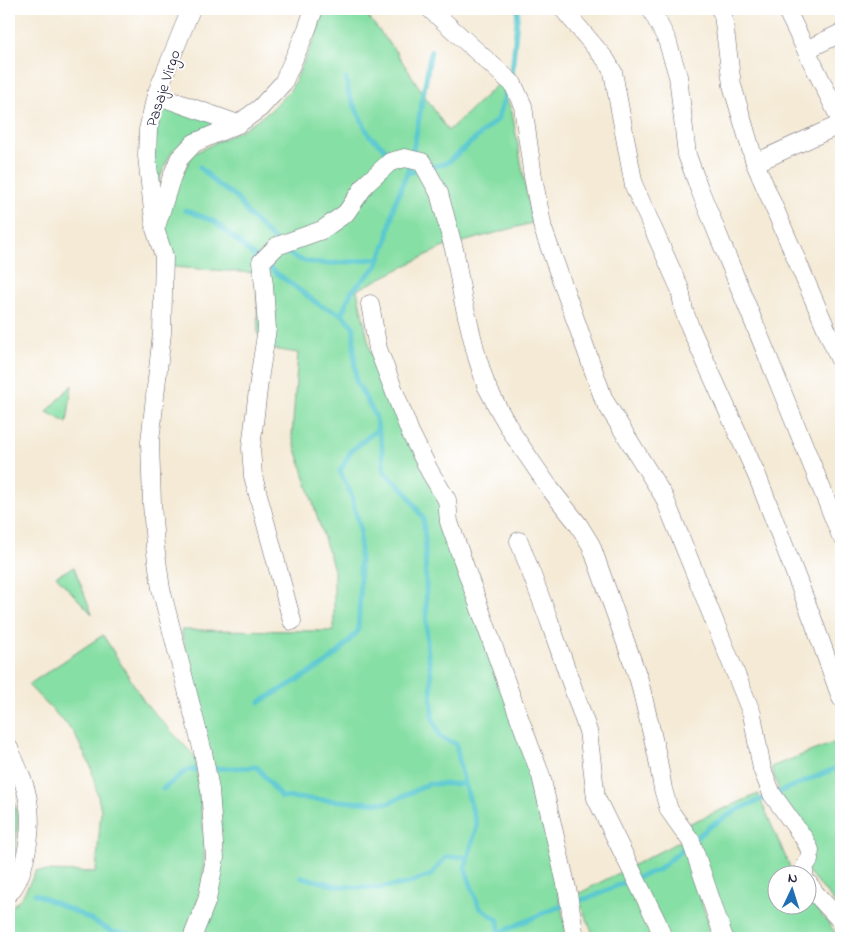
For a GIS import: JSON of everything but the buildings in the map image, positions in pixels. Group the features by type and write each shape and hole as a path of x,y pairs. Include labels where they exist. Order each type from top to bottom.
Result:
{"street":[{"name":"Pasaje Virgo","path":"190,9 156,95 148,130 147,156 155,229 164,256 162,333 150,442 155,546 161,589 203,752 210,790 215,858 207,900 192,938"},
{"path":"155,229 179,159 194,144 238,124 260,108 283,83 314,9"},
{"path":"430,9 513,84 523,106 533,177 543,229 604,400 664,498 752,714 762,769 772,794 810,850 806,864"},
{"path":"563,9 606,60 613,72 634,186 680,289 684,311 690,327 758,478 841,698"},
{"path":"651,9 667,40 678,76 687,155 841,536"},
{"path":"720,9 732,84 755,164 835,334 841,363"},
{"path":"755,164 841,123 786,9"},
{"path":"806,50 841,33"},
{"path":"156,95 238,124"},
{"path":"292,621 253,476 251,448 267,329 261,262 277,246 322,230 346,213 366,184 390,162 405,158 422,162 439,194 455,253 463,300 477,357 486,385 514,436 551,490 578,524 591,546 639,680 669,810 691,841 724,938"},
{"path":"370,304 378,349 410,432 430,472 447,500 449,522 541,776 568,893 576,937"},
{"path":"519,541 588,731 596,798 663,938"},
{"path":"9,748 24,784 30,810 29,842 22,873 9,893"},
{"path":"818,896 841,921"}],"green space":[{"path":"325,9 362,9 396,52 448,131 500,82 512,112 532,223 441,248 357,290 371,353 436,489 528,757 553,863 567,938 199,938 214,779 181,630 334,631 334,570 292,436 298,353 272,349 258,334 257,289 254,273 173,267 162,230 180,178 193,154 243,129 270,111 291,89 315,38"},
{"path":"161,102 219,124 193,136 176,148 164,167 156,193 152,153"},
{"path":"72,385 67,423 47,412"},
{"path":"74,567 92,614 56,576"},
{"path":"103,635 145,703 195,757 205,841 202,888 185,938 9,938 9,909 22,897 36,871 96,872 101,810 91,767 73,731 28,685"},
{"path":"841,740 841,910 818,883 818,864 804,864 771,767"},
{"path":"9,781 18,818 15,856 9,871"},
{"path":"758,794 789,864 768,864 768,914 818,914 818,910 840,938 728,938 688,824"},
{"path":"680,841 708,921 711,938 595,938 576,895"}],"waterway":[{"path":"511,78 518,9"},
{"path":"407,173 415,141 431,51"},
{"path":"346,79 349,95 369,135 393,158"},
{"path":"342,314 351,292 377,266 387,240 394,206 407,173 447,163 498,119 508,86"},
{"path":"200,167 218,185 235,196 249,215 276,242"},
{"path":"185,210 214,221 260,261"},
{"path":"282,248 292,255 315,263 328,264 380,258"},
{"path":"267,266 321,306 342,314 354,328 356,381 375,415 382,446 384,472 406,492 423,518 427,646 431,675 432,716 440,737 456,744 461,770 477,826 465,868 479,907 498,920 500,938"},
{"path":"260,702 325,664 358,631 360,528 351,494 340,471 351,451 378,429"},
{"path":"499,933 553,909 594,896 658,870 709,827 739,809 841,766"},
{"path":"163,789 187,770 257,767 281,797 389,803 429,784 465,784"},
{"path":"301,877 338,886 377,888 406,884 431,875 446,857 468,857"},
{"path":"35,894 80,914 113,932 159,938"}]}
